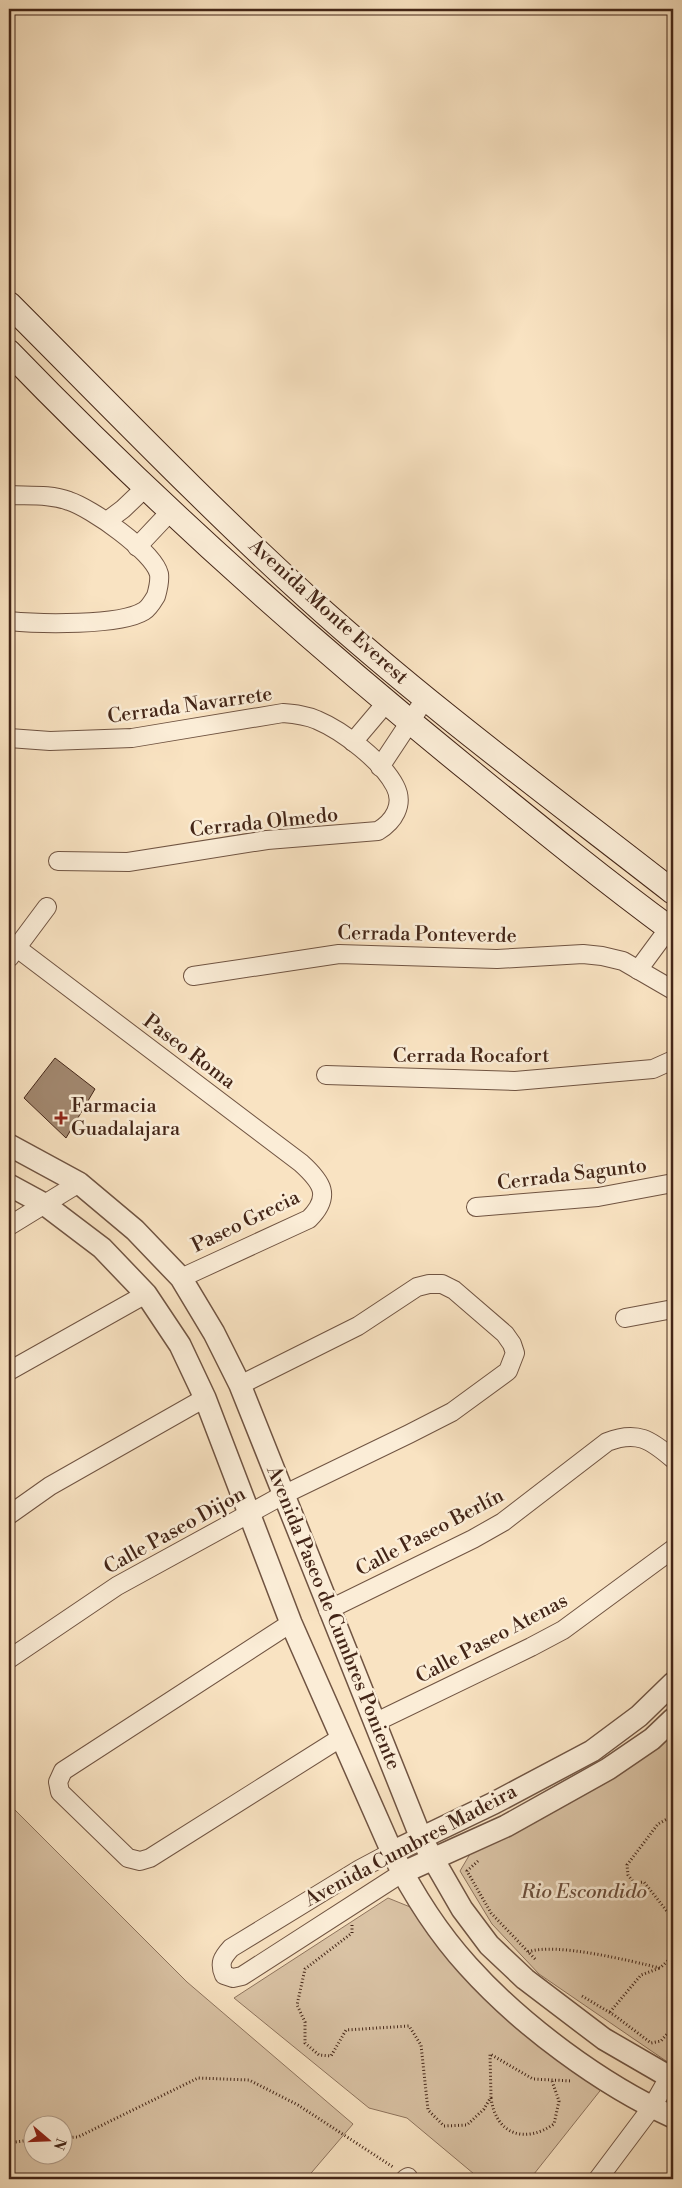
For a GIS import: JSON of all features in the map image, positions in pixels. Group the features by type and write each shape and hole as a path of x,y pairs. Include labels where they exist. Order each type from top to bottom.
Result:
{"main road":[{"name":"Avenida Monte Everest","path":"9,304 162,457 308,598 425,699 673,892"},
{"name":"Avenida Monte Everest","path":"9,352 17,370 170,512 386,703 562,846 671,929"},
{"path":"287,616 308,598"},
{"path":"562,846 583,822"}],"street":[{"path":"107,521 145,488"},
{"path":"9,495 52,497 69,501 107,521 153,562 159,574 158,588 154,601 144,610 129,617 62,622 9,621"},
{"path":"137,547 170,512"},
{"path":"380,767 425,699"},
{"path":"352,742 386,703"},
{"name":"Cerrada Navarrete","path":"9,738 50,741 132,738 284,713 300,714 315,719 352,742 366,754"},
{"name":"Cerrada Olmedo","path":"58,861 128,862 268,840 378,831 388,825 395,816 398,802 396,787 380,767 366,754"},
{"path":"13,953 48,908"},
{"path":"638,970 671,929"},
{"name":"Paseo Roma","path":"13,953 301,1163 314,1175 322,1187 322,1198"},
{"name":"Cerrada Ponteverde","path":"193,976 339,954 497,959 583,954 623,961 669,987"},
{"name":"Cerrada Rocafort","path":"326,1075 515,1081 653,1069 673,1060"},
{"name":"Avenida Paseo de Cumbres Poniente","path":"9,1145 79,1183 135,1230 181,1278 214,1334 240,1385 328,1610 421,1838 462,1909 489,1945 525,1979 604,2038 672,2076"},
{"path":"9,1226 79,1183"},
{"name":"Cerrada Sagunto","path":"476,1207 598,1197 673,1183"},
{"name":"Avenida Paseo de Cumbres Poniente","path":"9,1185 44,1204 102,1248 146,1294 180,1345 205,1398 291,1623 402,1873 434,1922 468,1966 507,2005 592,2071 652,2107 673,2117"},
{"name":"Paseo Grecia","path":"181,1278 309,1219 317,1210 322,1198"},
{"name":"Calle Paseo Dijon","path":"9,1659 117,1586 283,1495 452,1412 508,1371 515,1353 512,1344 505,1334 454,1290 442,1284 429,1284 417,1287 358,1326 240,1385"},
{"path":"9,1372 146,1294"},
{"path":"625,1318 673,1309"},
{"path":"9,1515 50,1486 205,1398"},
{"name":"Calle Paseo Berlín","path":"328,1610 473,1539 503,1522 607,1442 622,1436 644,1439 662,1450 673,1460"},
{"name":"Calle Paseo Atenas","path":"374,1723 563,1630 673,1549"},
{"path":"291,1623 63,1771 58,1782 60,1792 121,1852 128,1858 140,1861 150,1858 342,1737"},
{"name":"Avenida Cumbres Madeira","path":"673,1683 639,1716 592,1751 494,1803 360,1869 231,1948 223,1958 220,1967 224,1975 233,1978 242,1976 402,1873 506,1826 608,1769 652,1739 673,1720"},
{"path":"598,2179 652,2107 672,2076"}],"path":[{"path":"669,1818 658,1824 626,1865 628,1875 634,1883 644,1882 673,1919"},
{"path":"467,1871 491,1912 541,1966"},
{"path":"352,1904 352,1933 305,1969 297,2005 305,2022 305,2043 319,2055 331,2056 346,2030 409,2026 421,2045 428,2110 444,2126 468,2125 484,2109 491,2097"},
{"path":"528,1952 539,1948 590,1954 660,1968"},
{"path":"610,2012 641,1975 660,1968 673,1956"},
{"path":"576,1992 610,2012 651,2043 661,2041 673,2027"},
{"path":"552,2081 559,2101 554,2124 542,2132 523,2136 503,2127 493,2112 490,2054 533,2079 575,2081 592,2071"},
{"path":"72,2137 78,2137 198,2078 249,2080 298,2105 407,2178"},
{"path":"9,2140 22,2141"}],"green space":[{"name":"Rio Escondido","path":"673,1730 673,2054 669,2063 539,1974 492,1924 460,1871 470,1854"},
{"path":"9,1804 187,1982 353,2124 306,2179 9,2179"},
{"path":"388,1898 430,1915 505,2005 607,2082 530,2179 480,2179 407,2118 369,2108 234,1998"}],"building":[{"name":"Farmacia Guadalajara","path":"55,1058 95,1089 66,1138 24,1098"}],"place":[{"name":"Farmacia Guadalajara","path":"61,1118"}]}
